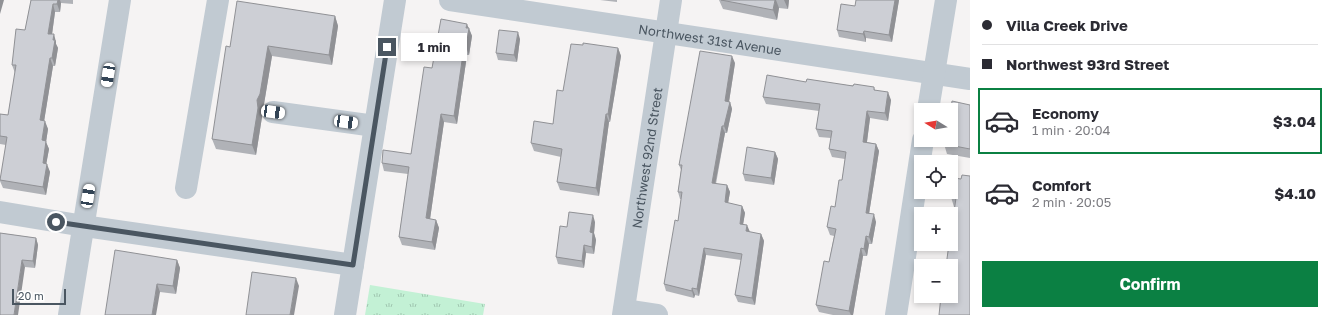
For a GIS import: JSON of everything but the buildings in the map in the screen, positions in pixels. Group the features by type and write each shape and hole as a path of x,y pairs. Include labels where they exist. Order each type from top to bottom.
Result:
{"street":[{"path":"69,315 120,0"},
{"path":"186,188 218,0"},
{"path":"345,315 395,0"},
{"name":"Northwest 31st Avenue","path":"450,0 934,72 970,79"},
{"name":"Northwest 92nd Street","path":"624,313 671,0"},
{"path":"929,103 946,0"},
{"path":"273,112 375,126"},
{"path":"896,315 922,147"},
{"path":"0,212 84,226 353,265"},
{"path":"624,313 657,315"}],"green space":[{"path":"370,285 485,304 483,315 365,315"}],"route":[{"path":"56,222 353,265 387,47"}]}
